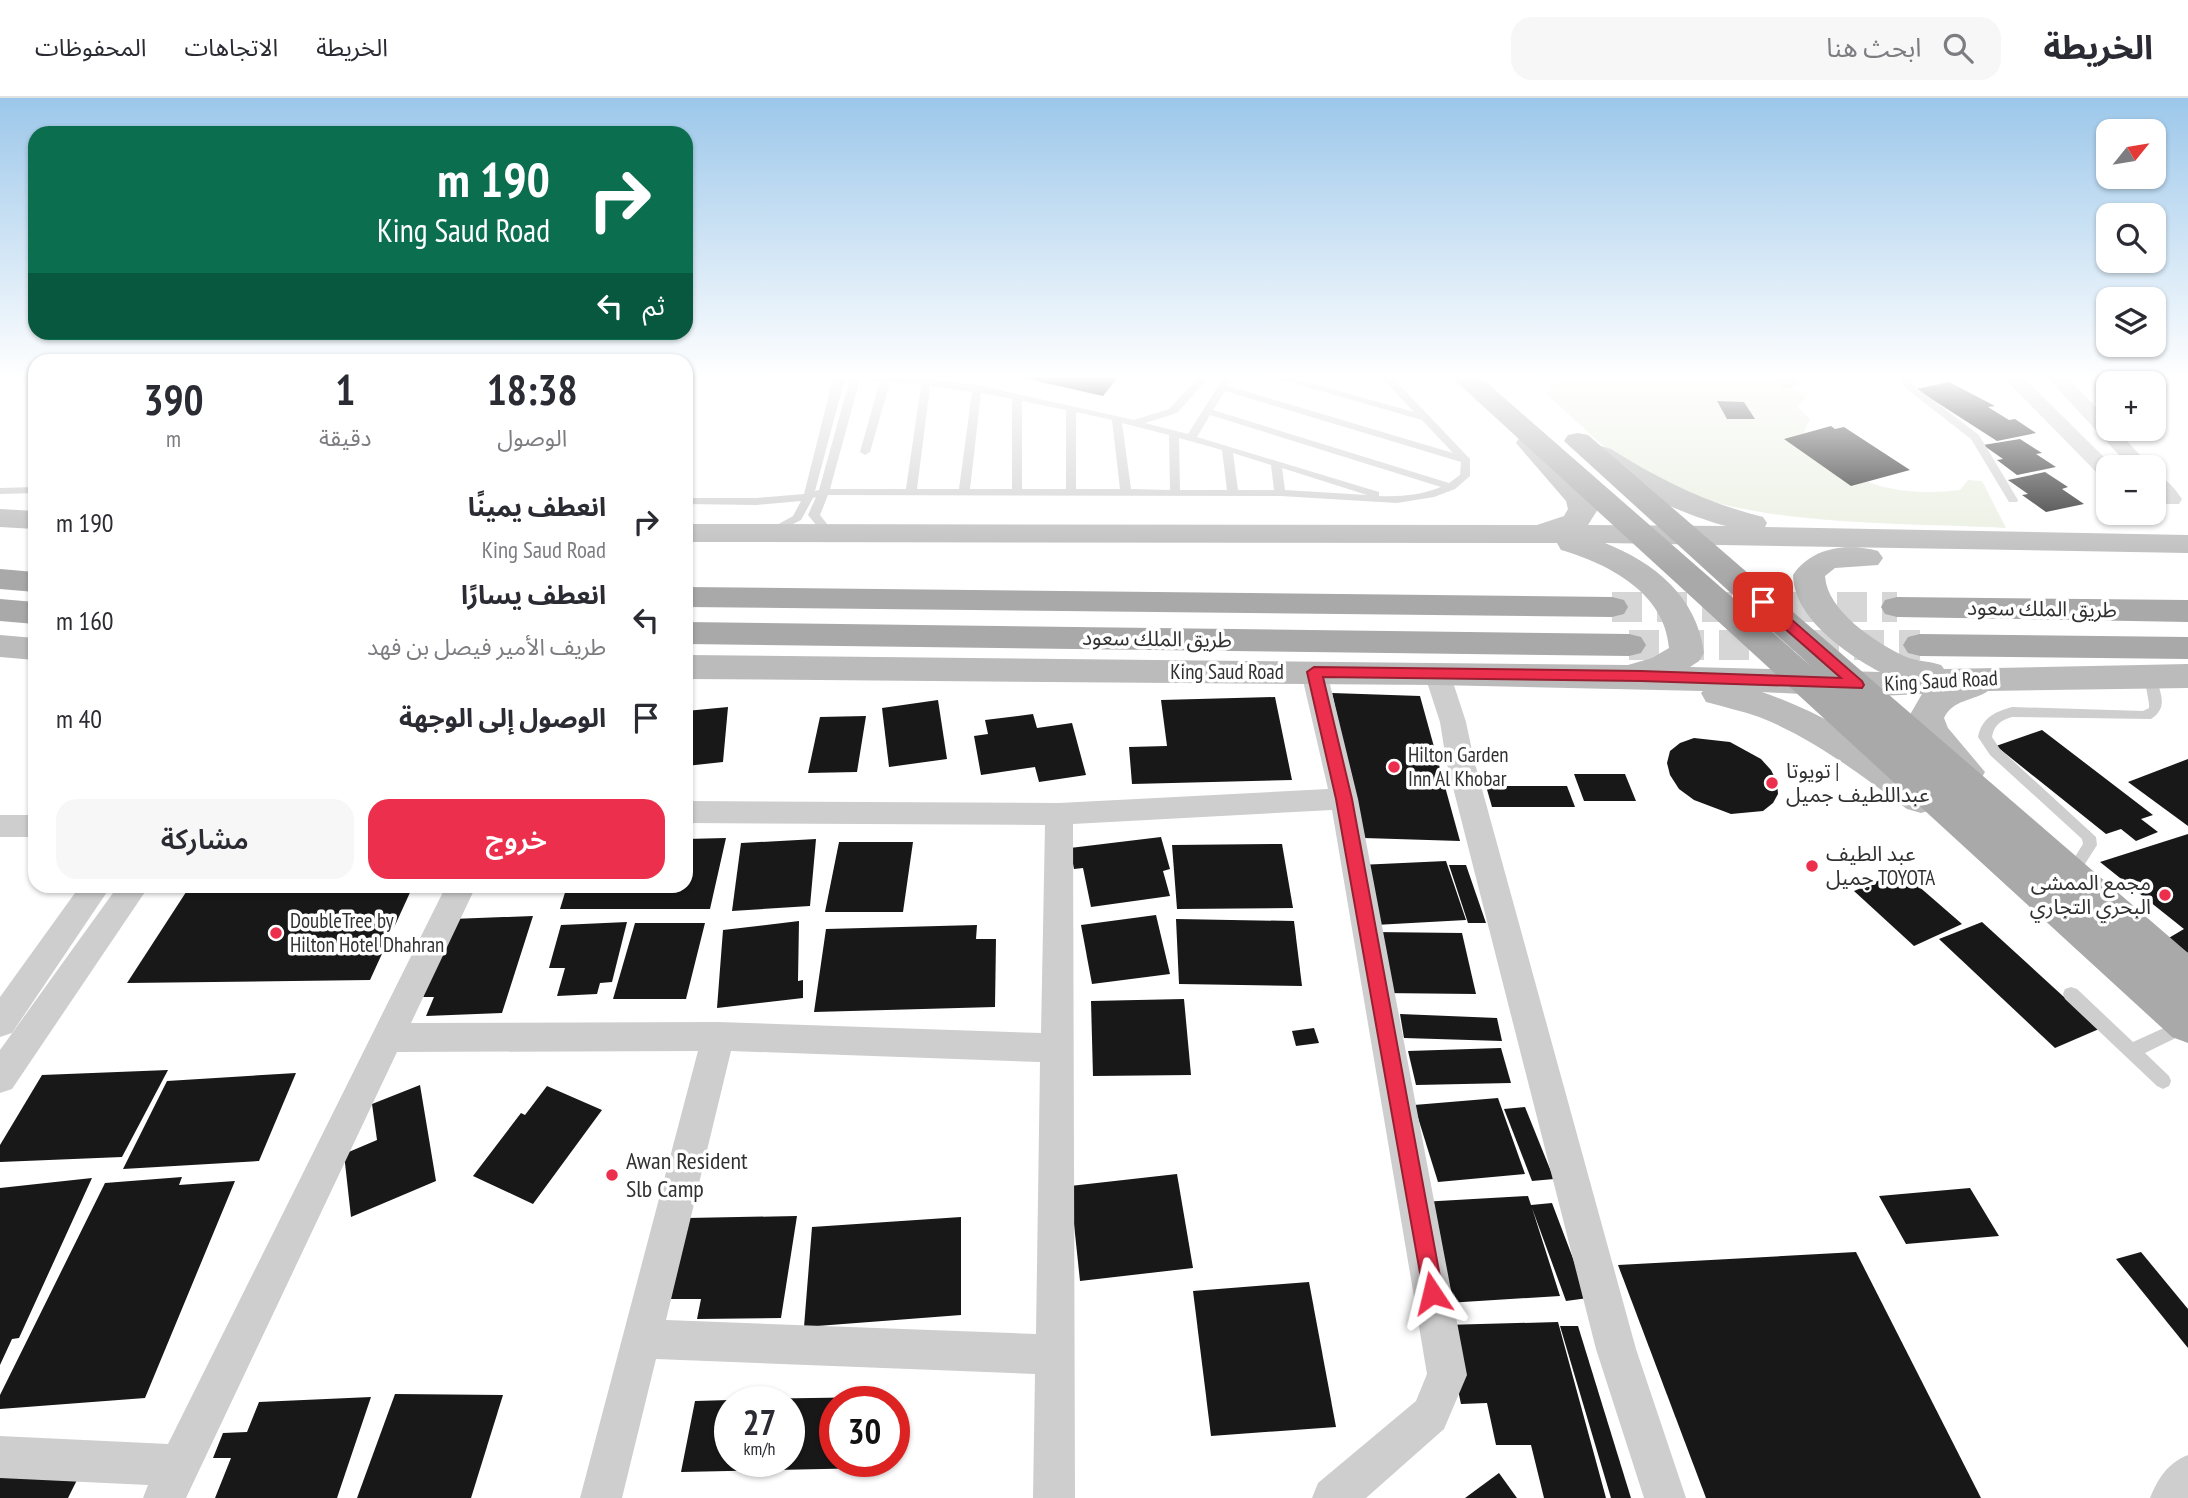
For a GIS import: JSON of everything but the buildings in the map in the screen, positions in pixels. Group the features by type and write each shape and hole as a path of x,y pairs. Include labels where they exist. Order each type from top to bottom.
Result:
{"main road":[{"path":"1528,440 1581,499 1583,509 1575,522 1555,531 1532,535"},
{"path":"1536,440 2188,1023"},
{"path":"1577,440 2188,979"},
{"path":"1581,440 1670,498 1733,520 1765,525 2188,534"},
{"path":"0,518 28,520"},
{"path":"693,533 1491,536 1643,534 1689,537 2188,544"},
{"path":"1491,536 1562,541 1602,552 1626,564 1662,595 1684,630 1687,653 1661,668 1622,661"},
{"path":"2041,677 1935,674 1891,663 1861,646 1838,628 1815,598 1809,576 1817,565 1846,558 2188,559"},
{"path":"0,579 28,581"},
{"name":"طريق الملك سعود","path":"693,597 1612,607"},
{"name":"طريق الملك سعود","path":"1897,607 2188,611"},
{"path":"0,610 28,612"},
{"name":"طريق الملك سعود","path":"693,633 1622,661"},
{"path":"0,646 28,648"},
{"name":"طريق الملك سعود","path":"1920,646 2188,648"},
{"name":"King Saud Road","path":"693,667 1546,675 1622,661 1857,685 1995,678 2188,676"},
{"path":"1546,675 1699,690 1733,696 1772,708 1861,756 2017,868"},
{"path":"1995,678 1950,692 1938,699 1926,718 1933,734 2001,813"}],"street":[{"path":"2075,440 2096,461"},
{"path":"2116,440 2130,455"},
{"path":"2166,494 2171,499"},
{"path":"1314,672 1344,799 1447,1376 1430,1415 1333,1498"},
{"path":"1437,673 1453,722 1460,760 1616,1349 1665,1498"},
{"path":"693,812 1059,814 1344,799"},
{"path":"1054,1498 1059,814"},
{"path":"0,826 28,826"},
{"path":"0,1023 91,893"},
{"path":"0,1078 129,893"},
{"path":"0,1457 172,1482 458,893"},
{"path":"388,1038 718,1036 1058,1048"},
{"path":"601,1498 718,1036"},
{"path":"641,1339 1055,1355"},
{"path":"2171,1498 2188,1476"}],"lane":[{"path":"768,534 797,517 808,497 823,440"},
{"path":"828,534 814,515 824,492 838,440"},
{"path":"865,452 868,440"},
{"path":"911,492 918,440"},
{"path":"964,492 970,440"},
{"path":"1017,440 1017,493"},
{"path":"1071,493 1072,440"},
{"path":"1120,440 1126,493"},
{"path":"1174,440 1175,493"},
{"path":"1199,440 1397,500"},
{"path":"1301,440 1451,487"},
{"path":"1400,440 1466,460"},
{"path":"693,501 808,497 824,492 1233,493 1397,500 1430,495 1451,487 1465,476 1466,460 1447,440"},
{"path":"1977,440 2014,500"},
{"path":"1227,448 1233,493"},
{"path":"1276,463 1280,494"},
{"path":"0,491 28,490"},
{"path":"2071,874 2090,845 2089,837 1995,752 1985,737 1987,726 1997,716 2011,712 2146,716 2155,710 2156,704 2150,675"},
{"path":"2071,994 2162,1081"},
{"path":"2130,1052 2188,1023"}],"green space":[{"path":"1598,440 1805,440 1838,466 1883,487 1935,492 1960,490 1968,480 1982,481 2006,528 1867,523 1768,513 1721,504 1678,491 1640,472"}],"tunnel":[{"path":"1612,607 1897,607"},
{"path":"1629,645 1920,645"}],"place":[{"name":"Hilton Garden Inn Al Khobar","path":"1394,767"},
{"name":"تويوتا | عبداللطيف جميل","path":"1772,783"},
{"name":"عبد الطيف جميل TOYOTA","path":"1812,866"},
{"name":"مجمع الممشى البحري التجاري","path":"2165,895"},
{"name":"DoubleTree by Hilton Hotel Dhahran","path":"276,933"},
{"name":"Awan Resident Slb Camp","path":"612,1175"}],"route":[{"path":"1432,1293 1344,799 1314,672 1641,676 1857,685 1763,602"}]}
